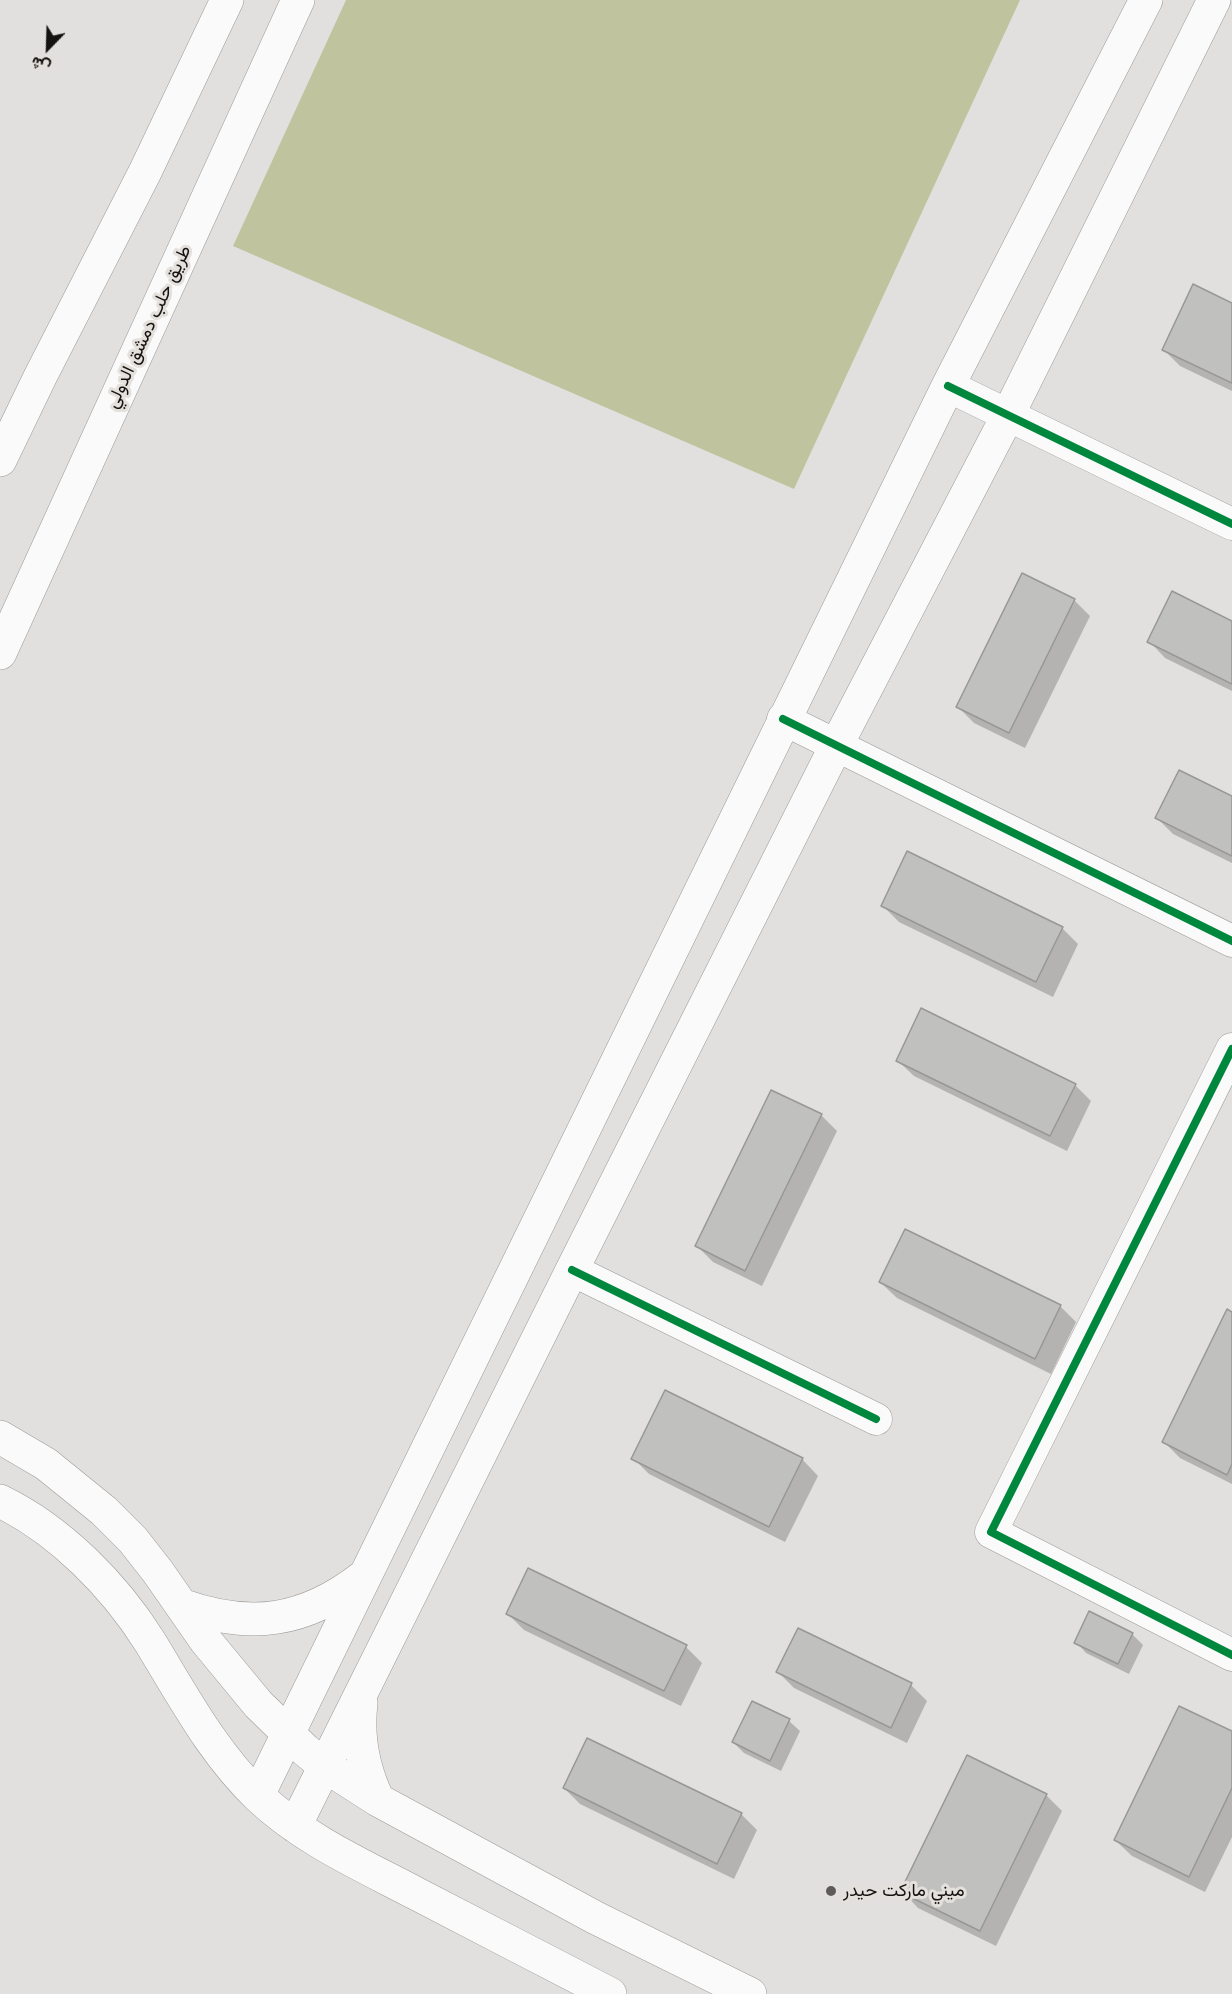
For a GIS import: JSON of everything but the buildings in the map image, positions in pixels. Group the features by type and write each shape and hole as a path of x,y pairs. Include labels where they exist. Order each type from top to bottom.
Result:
{"main road":[{"path":"0,460 145,172 227,0"},
{"name":"طريق حلب دمشق الدولي","path":"0,653 298,0"},
{"path":"258,1795 783,719 948,386 1146,0"},
{"path":"295,1826 836,746 1008,415 1205,3"},
{"path":"0,1437 46,1464 104,1510 139,1548 206,1641 258,1704 287,1734 325,1766 378,1800 596,1918 750,1994"},
{"path":"0,1501 20,1510 57,1538 91,1569 122,1603 226,1761 258,1795 295,1826 330,1848 610,1994"},
{"path":"181,1605 204,1614 228,1619 253,1620 278,1617 301,1612 324,1603 365,1576"},
{"path":"362,1693 360,1737 369,1781 378,1800"}],"street":[{"path":"948,386 1232,524"},
{"path":"783,719 1232,941"},
{"path":"1232,1050 991,1532 1232,1654"},
{"path":"572,1270 876,1419"}],"green space":[{"path":"346,0 1020,0 794,489 233,246"}],"cycle path":[{"path":"948,386 1232,524"},
{"path":"783,719 1232,941"},
{"path":"1232,1049 991,1532 1232,1655"},
{"path":"572,1270 876,1419"}],"place":[{"name":"ميني ماركت حيدر","path":"831,1891"}]}
